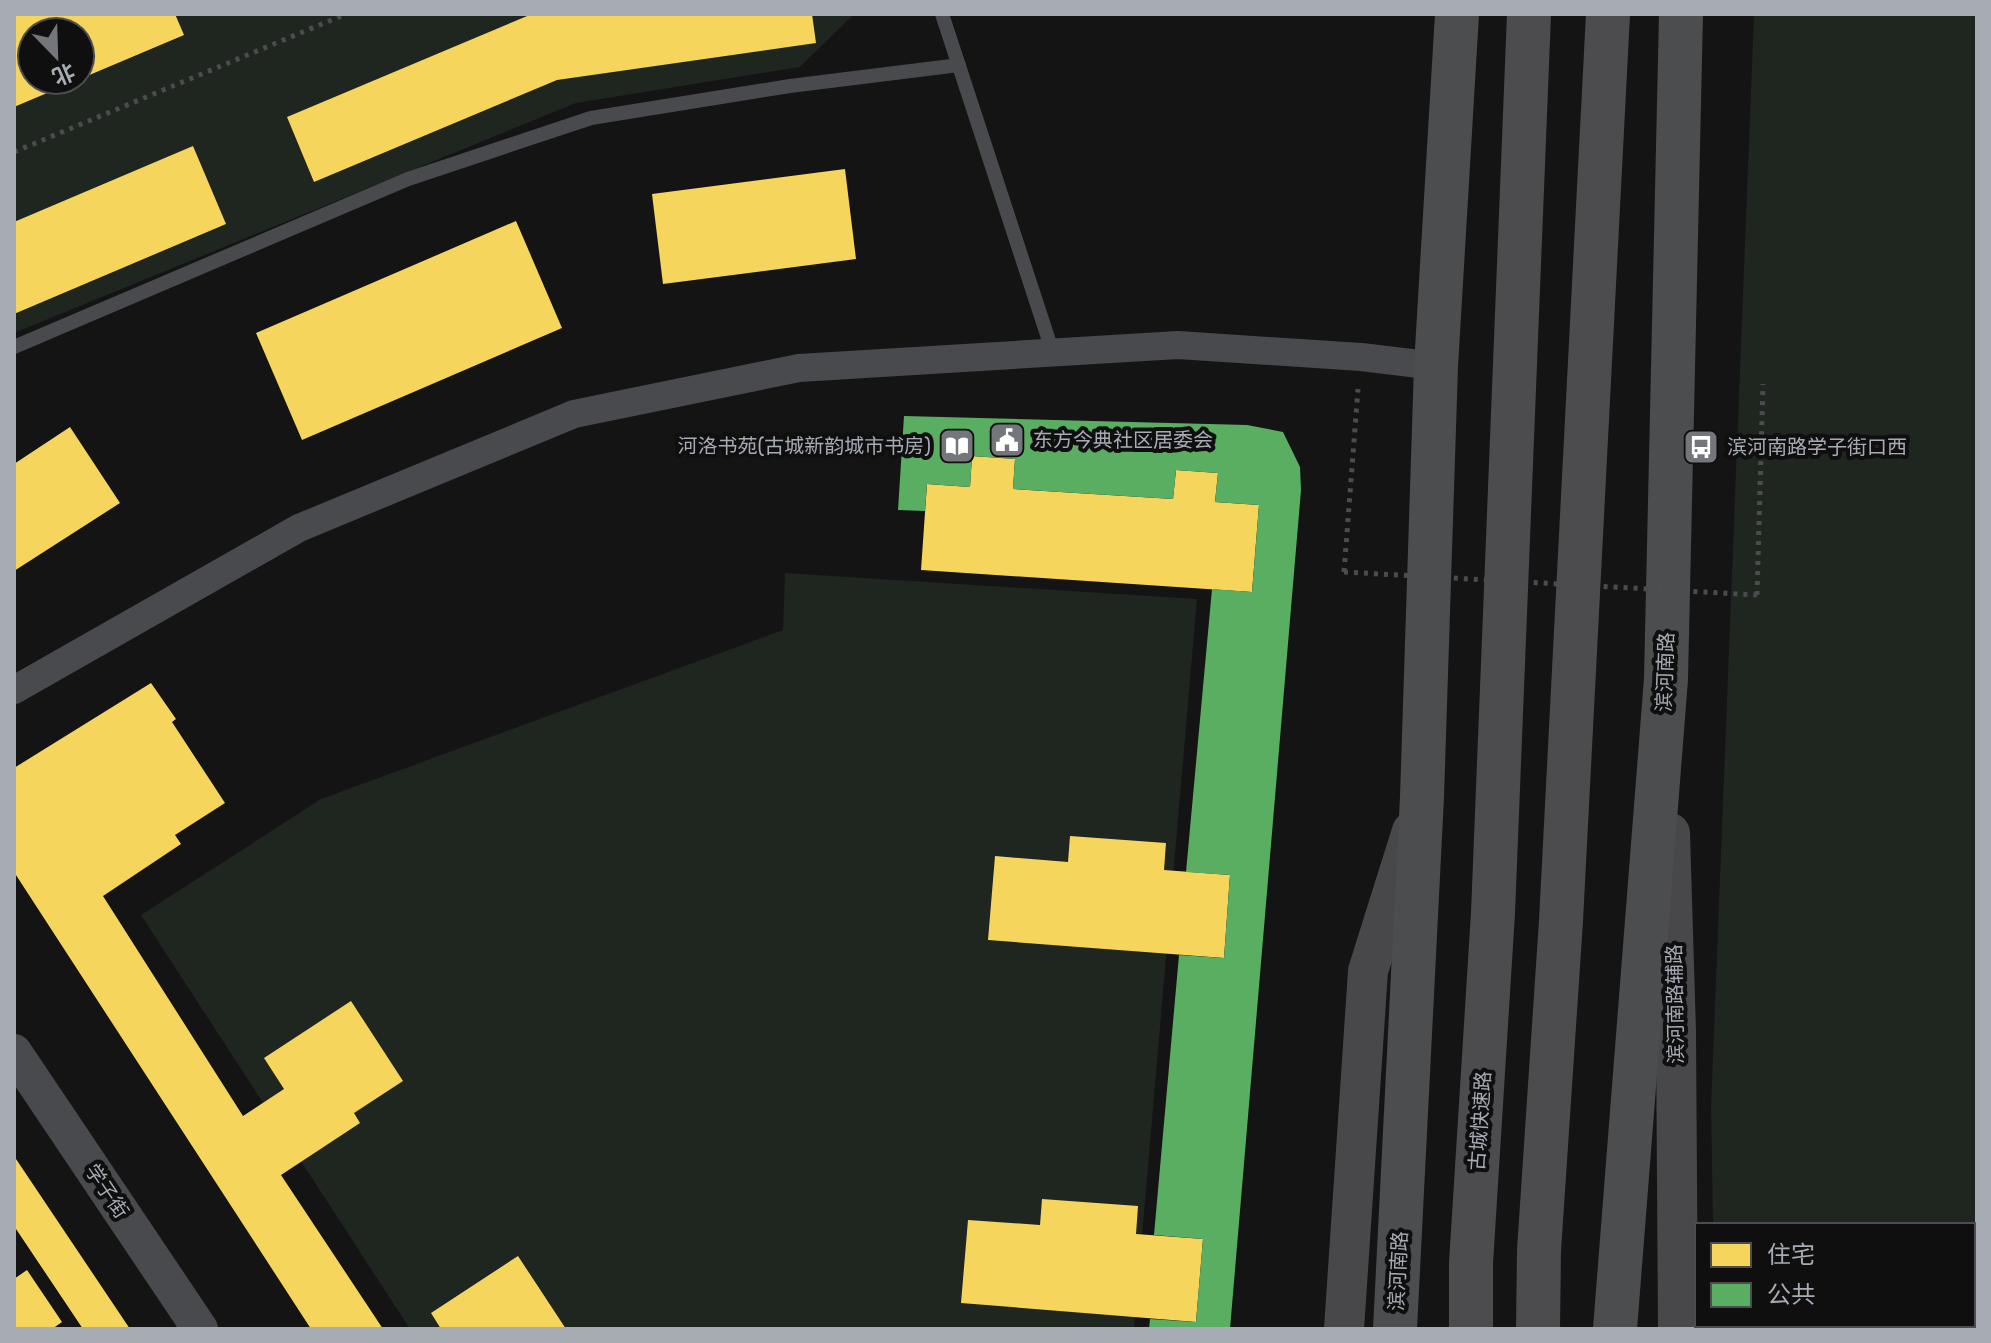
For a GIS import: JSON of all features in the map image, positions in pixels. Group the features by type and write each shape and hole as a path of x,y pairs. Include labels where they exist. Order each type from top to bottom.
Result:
{"highway":[{"name":"古城快速路","path":"1471,1329 1471,1263 1493,913 1529,14"},
{"path":"1538,1329 1539,1250 1561,921 1608,14"}],"main road":[{"name":"滨河南路","path":"1395,1329 1422,797 1436,366 1457,14"},
{"name":"滨河南路","path":"1615,1329 1666,679 1681,14"},
{"name":"滨河南路辅路","path":"1666,679 1676,1032 1678,1329"},
{"path":"1344,1329 1368,971 1422,797"}],"street":[{"path":"14,690 299,528 574,414 799,368 1178,345 1361,357 1436,366"},
{"name":"学子街","path":"14,1052 200,1329"},
{"name":"学子街","path":"14,1079 182,1329"}],"lane":[{"path":"942,14 1053,353"},
{"path":"14,347 408,179 591,118 790,86 959,65"}],"path":[{"path":"14,152 346,14"},
{"path":"1361,357 1344,572 1757,595 1763,384"}],"shaded area":[{"path":"14,14 854,14 800,67 576,103 14,333"},
{"path":"1754,14 1977,14 1977,1329 1714,1329 1975,1327 1975,1223 1713,1223 1711,1106"},
{"path":"785,573 1197,599 1134,1329 410,1329 141,915 321,799 783,630"}],"building: 住宅":[{"path":"175,14 184,35 96,72 96,16 16,16"},
{"path":"532,14 812,14 816,43 557,80 314,182 287,117"},
{"path":"14,17 16,96 40,96 14,107"},
{"path":"193,146 226,224 14,314 14,222"},
{"path":"845,169 856,259 663,284 652,194"},
{"path":"516,221 562,328 302,440 256,333"},
{"path":"70,427 120,503 14,571 14,464"},
{"path":"972,456 1015,459 1013,489 1173,499 1176,470 1218,473 1215,502 1259,505 1252,592 921,570 927,484 970,487"},
{"path":"151,683 176,719 172,722 225,803 175,835 181,844 103,896 243,1116 284,1089 264,1058 351,1001 403,1081 354,1113 360,1123 281,1175 383,1329 311,1329 14,872 14,768"},
{"path":"1070,836 1166,843 1164,870 1230,875 1224,958 988,940 995,856 1068,862"},
{"path":"14,1156 130,1329 83,1329 14,1226"},
{"path":"1042,1199 1138,1206 1136,1234 1203,1239 1196,1322 961,1303 968,1220 1040,1225"},
{"path":"518,1256 566,1329 441,1329 431,1313"},
{"path":"27,1270 62,1322 52,1329 14,1329 14,1279"}],"building: 公共":[{"path":"904,416 1247,425 1283,432 1300,467 1301,490 1230,1329 1149,1329 1150,1319 1196,1322 1203,1239 1154,1235 1179,955 1224,958 1230,875 1186,872 1212,589 1252,592 1259,505 1215,502 1218,473 1176,470 1173,499 1013,489 1015,459 972,456 970,487 927,484 925,511 898,510"}],"place":[{"name":"东方今典社区居委会","path":"1007,440"},
{"name":"河洛书苑(古城新韵城市书房)","path":"957,446"},
{"name":"滨河南路学子街口西","path":"1701,447"}]}
